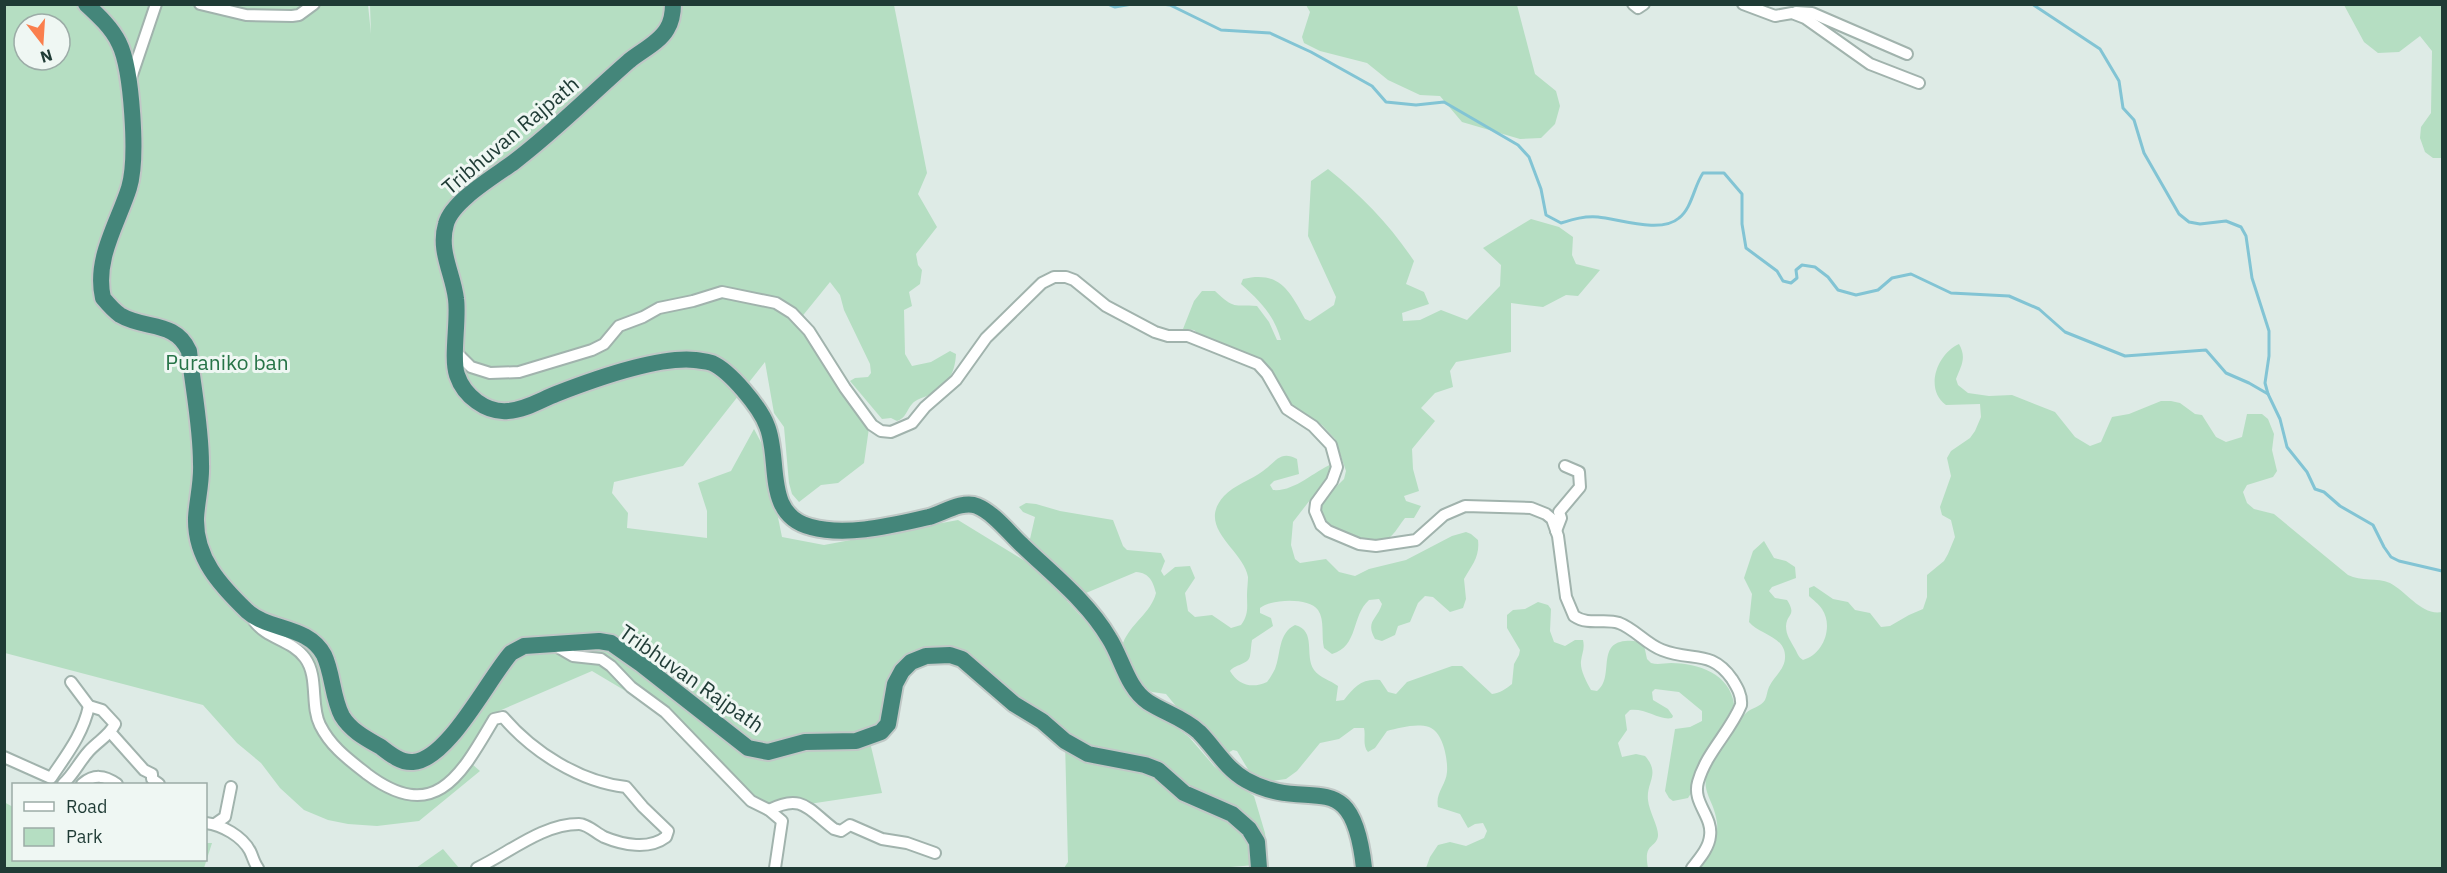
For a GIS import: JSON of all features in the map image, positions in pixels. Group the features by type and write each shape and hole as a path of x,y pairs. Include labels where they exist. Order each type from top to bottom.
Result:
{"highway":[{"name":"Tribhuvan Rajpath","path":"86,4 109,27 119,42 126,64 134,159 129,189 118,214 101,268 103,298 121,316 172,331 183,339 189,351 199,436 201,465 196,520 200,547 205,561 215,577 249,613 304,635 324,655 337,706 355,732 399,759 411,762 434,755 449,740 510,653 524,646 548,642 599,641 611,643 641,664 748,748 768,752 805,742 856,741 880,732 888,724 895,684 902,671 911,662 926,656 950,655 962,659 1014,704 1042,721 1072,745 1088,754 1145,765 1158,771 1184,794 1232,814 1249,829 1257,842 1259,868"},
{"name":"Tribhuvan Rajpath","path":"673,4 673,14 666,32 632,59 550,134 451,212 446,220 444,250 456,298 455,372 466,392 478,403 493,410 508,411 668,359 712,363 729,375 742,389 767,424 772,446 775,484 779,498 794,519 807,527 836,530 860,529 927,517 966,505 974,505 981,509 1003,526 1098,620 1111,640 1139,696 1185,721 1201,734 1222,762 1247,780 1277,792 1330,797 1349,811 1360,837 1364,868"}],"street":[{"path":"128,84 156,4"},
{"path":"200,4 246,15 292,16 299,15 314,4"},
{"path":"1633,4 1638,8 1644,4"},
{"path":"1743,4 1775,16 1812,12 1907,54"},
{"path":"1792,13 1824,30 1870,64 1918,83"},
{"path":"456,352 471,367 490,373 519,372 592,350 604,344 619,326 659,308 722,292 776,303 792,313 809,331 845,388 872,425 881,431 891,432 912,423 925,407 956,380 986,338 1042,284 1054,277 1074,280 1106,306 1155,332 1168,336 1188,336 1258,364 1267,374 1287,409 1313,426 1331,445 1337,468 1332,481 1316,503 1315,511 1321,525 1328,531 1371,546 1412,541 1424,535 1444,515 1465,506 1532,508 1549,516 1556,531 1566,597 1574,616 1587,622 1621,624 1662,650 1715,662 1723,667 1741,695 1740,708 1709,758 1697,784 1697,797 1711,833 1707,846 1692,868"},
{"path":"1556,531 1561,518 1558,512 1580,487 1580,472 1565,466"},
{"path":"249,613 265,632 293,646 306,659 312,672 319,723 338,752 386,788 407,796 420,796 434,791 457,777 494,718 503,717 518,735 559,764 604,784 626,787 643,807 669,831 666,837 650,845 631,844 604,837 581,824 550,830 477,868"},
{"path":"548,642 573,656 601,659 611,666 631,687 665,712 751,801 769,810 782,821 775,868"},
{"path":"64,783 72,776 90,750 111,733 116,724 102,710 89,706 71,682"},
{"path":"4,757 51,778 78,737 86,720 89,706"},
{"path":"111,733 144,770 152,774 152,779 158,783"},
{"path":"83,783 90,778 102,776 115,783"},
{"path":"210,824 225,817 231,786"},
{"path":"769,810 784,803 798,802 834,829 841,831 850,825 860,827 882,838 907,843 935,854"},
{"path":"210,824 238,837 249,850 258,868"}],"green space":[{"name":"Puraniko ban","path":"4,5 368,5 371,34 370,5 894,5 927,173 918,194 937,227 916,254 918,265 922,270 920,284 909,292 912,306 904,310 905,354 912,366 931,362 950,351 956,354 952,374 941,388 914,402 900,420 882,419 850,381 855,378 868,377 871,373 870,364 844,310 840,295 830,282 796,324 849,403 869,428 864,463 838,483 821,485 799,502 792,494 789,483 784,427 774,413 765,362 683,466 614,482 612,493 628,513 627,528 707,538 707,511 698,483 731,471 754,429 764,448 782,537 824,545 958,520 1025,561 1035,517 1023,512 1019,507 1026,503 1036,504 1060,511 1113,520 1123,546 1127,550 1161,553 1165,561 1161,571 1164,576 1175,567 1190,566 1195,578 1185,593 1188,611 1195,617 1212,615 1231,628 1241,625 1245,617 1248,577 1245,567 1218,529 1215,518 1217,508 1224,496 1233,489 1267,468 1278,458 1286,456 1297,459 1299,474 1274,481 1270,485 1273,490 1296,485 1332,464 1334,469 1293,522 1291,545 1295,559 1300,563 1326,559 1339,572 1355,576 1369,569 1406,560 1452,536 1466,532 1478,540 1478,551 1464,579 1466,599 1463,608 1450,612 1433,597 1425,596 1418,603 1410,622 1398,626 1395,635 1382,641 1375,639 1371,628 1382,604 1379,599 1369,600 1359,614 1347,644 1332,654 1324,648 1320,614 1313,606 1299,601 1281,601 1265,605 1260,608 1260,613 1271,618 1273,626 1252,640 1249,659 1230,671 1237,680 1251,685 1267,682 1275,669 1283,638 1295,625 1306,632 1314,670 1338,686 1336,701 1344,700 1359,684 1368,680 1380,680 1388,692 1396,694 1407,682 1452,666 1462,666 1492,694 1512,684 1514,664 1520,650 1507,628 1507,615 1513,610 1525,609 1538,602 1548,605 1551,609 1550,631 1554,642 1565,646 1575,640 1583,640 1581,668 1591,690 1597,691 1602,685 1611,648 1616,643 1633,641 1644,645 1647,659 1651,663 1692,665 1711,672 1726,685 1734,704 1710,751 1697,784 1688,798 1673,801 1665,791 1675,729 1690,727 1702,721 1702,711 1679,692 1655,689 1652,692 1653,700 1668,709 1672,718 1663,718 1636,710 1630,710 1625,715 1627,730 1618,743 1622,757 1636,754 1645,756 1652,768 1648,800 1658,836 1648,850 1648,868 1426,868 1438,845 1450,842 1466,846 1484,838 1487,831 1483,823 1468,828 1460,814 1438,807 1438,797 1446,777 1447,767 1444,746 1438,734 1429,727 1408,726 1387,731 1375,748 1368,752 1364,728 1354,728 1339,739 1320,743 1297,771 1286,779 1272,781 1249,771 1237,751 1233,750 1228,753 1225,760 1206,734 1203,724 1180,711 1166,694 1152,692 1137,683 1123,643 1150,606 1156,593 1148,576 1136,572 1067,601 1100,637 1157,713 1189,737 1214,766 1254,796 1265,833 1269,868 1266,868 1268,864 1218,868 1064,868 1068,862 1065,741 962,659 911,662 888,724 869,738 882,793 769,810 671,718 592,671 492,714 465,758 480,771 419,821 377,826 328,820 304,810 280,788 261,763 237,743 203,705 5,653"},
{"path":"1306,5 1517,5 1535,74 1556,91 1560,106 1555,124 1541,138 1520,139 1462,122 1440,96 1420,95 1388,80 1367,63 1320,51 1304,43 1302,37 1310,12"},
{"path":"2344,5 2442,5 2442,158 2433,158 2425,152 2420,138 2421,127 2431,113 2432,51 2420,36 2399,52 2378,53 2364,42"},
{"path":"1328,169 1375,212 1414,261 1406,284 1424,292 1429,304 1402,313 1403,321 1420,320 1441,310 1467,320 1500,286 1501,265 1483,248 1531,219 1559,227 1573,237 1572,255 1576,264 1600,270 1578,296 1566,295 1543,307 1511,303 1511,352 1456,362 1450,371 1453,387 1435,393 1421,408 1435,421 1412,449 1413,469 1419,491 1404,496 1406,501 1421,506 1414,518 1405,518 1393,535 1382,541 1349,535 1330,527 1320,519 1319,504 1344,479 1346,471 1335,439 1322,425 1290,405 1262,360 1202,337 1194,330 1183,329 1194,301 1202,291 1215,291 1231,304 1257,306 1269,322 1277,340 1281,340 1266,309 1241,284 1243,279 1256,277 1275,281 1289,292 1305,319 1310,321 1334,305 1336,297 1308,236 1311,181"},
{"path":"1959,344 1963,358 1956,379 1958,385 1968,393 1989,396 2012,395 2055,412 2075,437 2090,446 2101,442 2112,417 2129,414 2161,401 2180,403 2195,414 2202,415 2216,437 2226,442 2242,437 2247,414 2262,414 2268,419 2274,434 2272,450 2277,471 2273,477 2247,485 2243,492 2247,503 2254,509 2274,514 2348,575 2390,583 2421,607 2442,612 2442,868 1698,868 1712,847 1717,829 1715,814 1706,788 1707,772 1711,762 1722,742 1736,724 1748,711 1765,700 1769,687 1785,660 1784,649 1776,639 1749,622 1752,594 1744,578 1753,551 1764,541 1774,558 1786,561 1795,567 1796,578 1772,587 1769,591 1775,598 1787,600 1790,605 1787,633 1803,660 1816,652 1827,632 1825,616 1821,607 1809,596 1809,588 1814,586 1833,599 1848,602 1855,610 1870,613 1881,627 1890,626 1923,609 1927,597 1927,575 1944,561 1955,537 1951,520 1942,515 1940,507 1951,476 1947,458 1951,451 1970,438 1981,417 1980,404 1946,405 1939,398 1936,390 1936,372 1939,363 1951,349"},
{"path":"4,802 12,806 12,861 206,861 204,868 5,868"},
{"path":"207,843 212,843 207,859"},
{"path":"443,849 459,868 416,868"}],"waterway":[{"path":"1108,4 1115,7 1132,4"},
{"path":"1162,4 1170,5 1221,30 1270,33 1311,52 1372,86 1386,102 1416,105 1444,102 1518,145 1529,157 1541,189 1546,215 1561,223 1593,217 1651,225 1671,223 1687,209 1703,173 1724,173 1742,194 1742,224 1746,248 1777,271 1783,281 1791,283 1797,278 1796,270 1802,265 1815,267 1828,277 1838,290 1856,295 1878,290 1892,278 1911,274 1951,293 2009,296 2039,309 2065,332 2125,356 2206,350 2226,373 2268,394 2280,419 2287,447 2307,472 2315,489 2324,492 2340,506 2373,525 2391,557 2442,571"},
{"path":"2032,4 2100,49 2119,81 2123,108 2134,120 2144,153 2179,214 2189,222 2200,224 2226,221 2241,227 2246,236 2252,278 2269,331 2269,356 2265,383 2268,394"}]}
